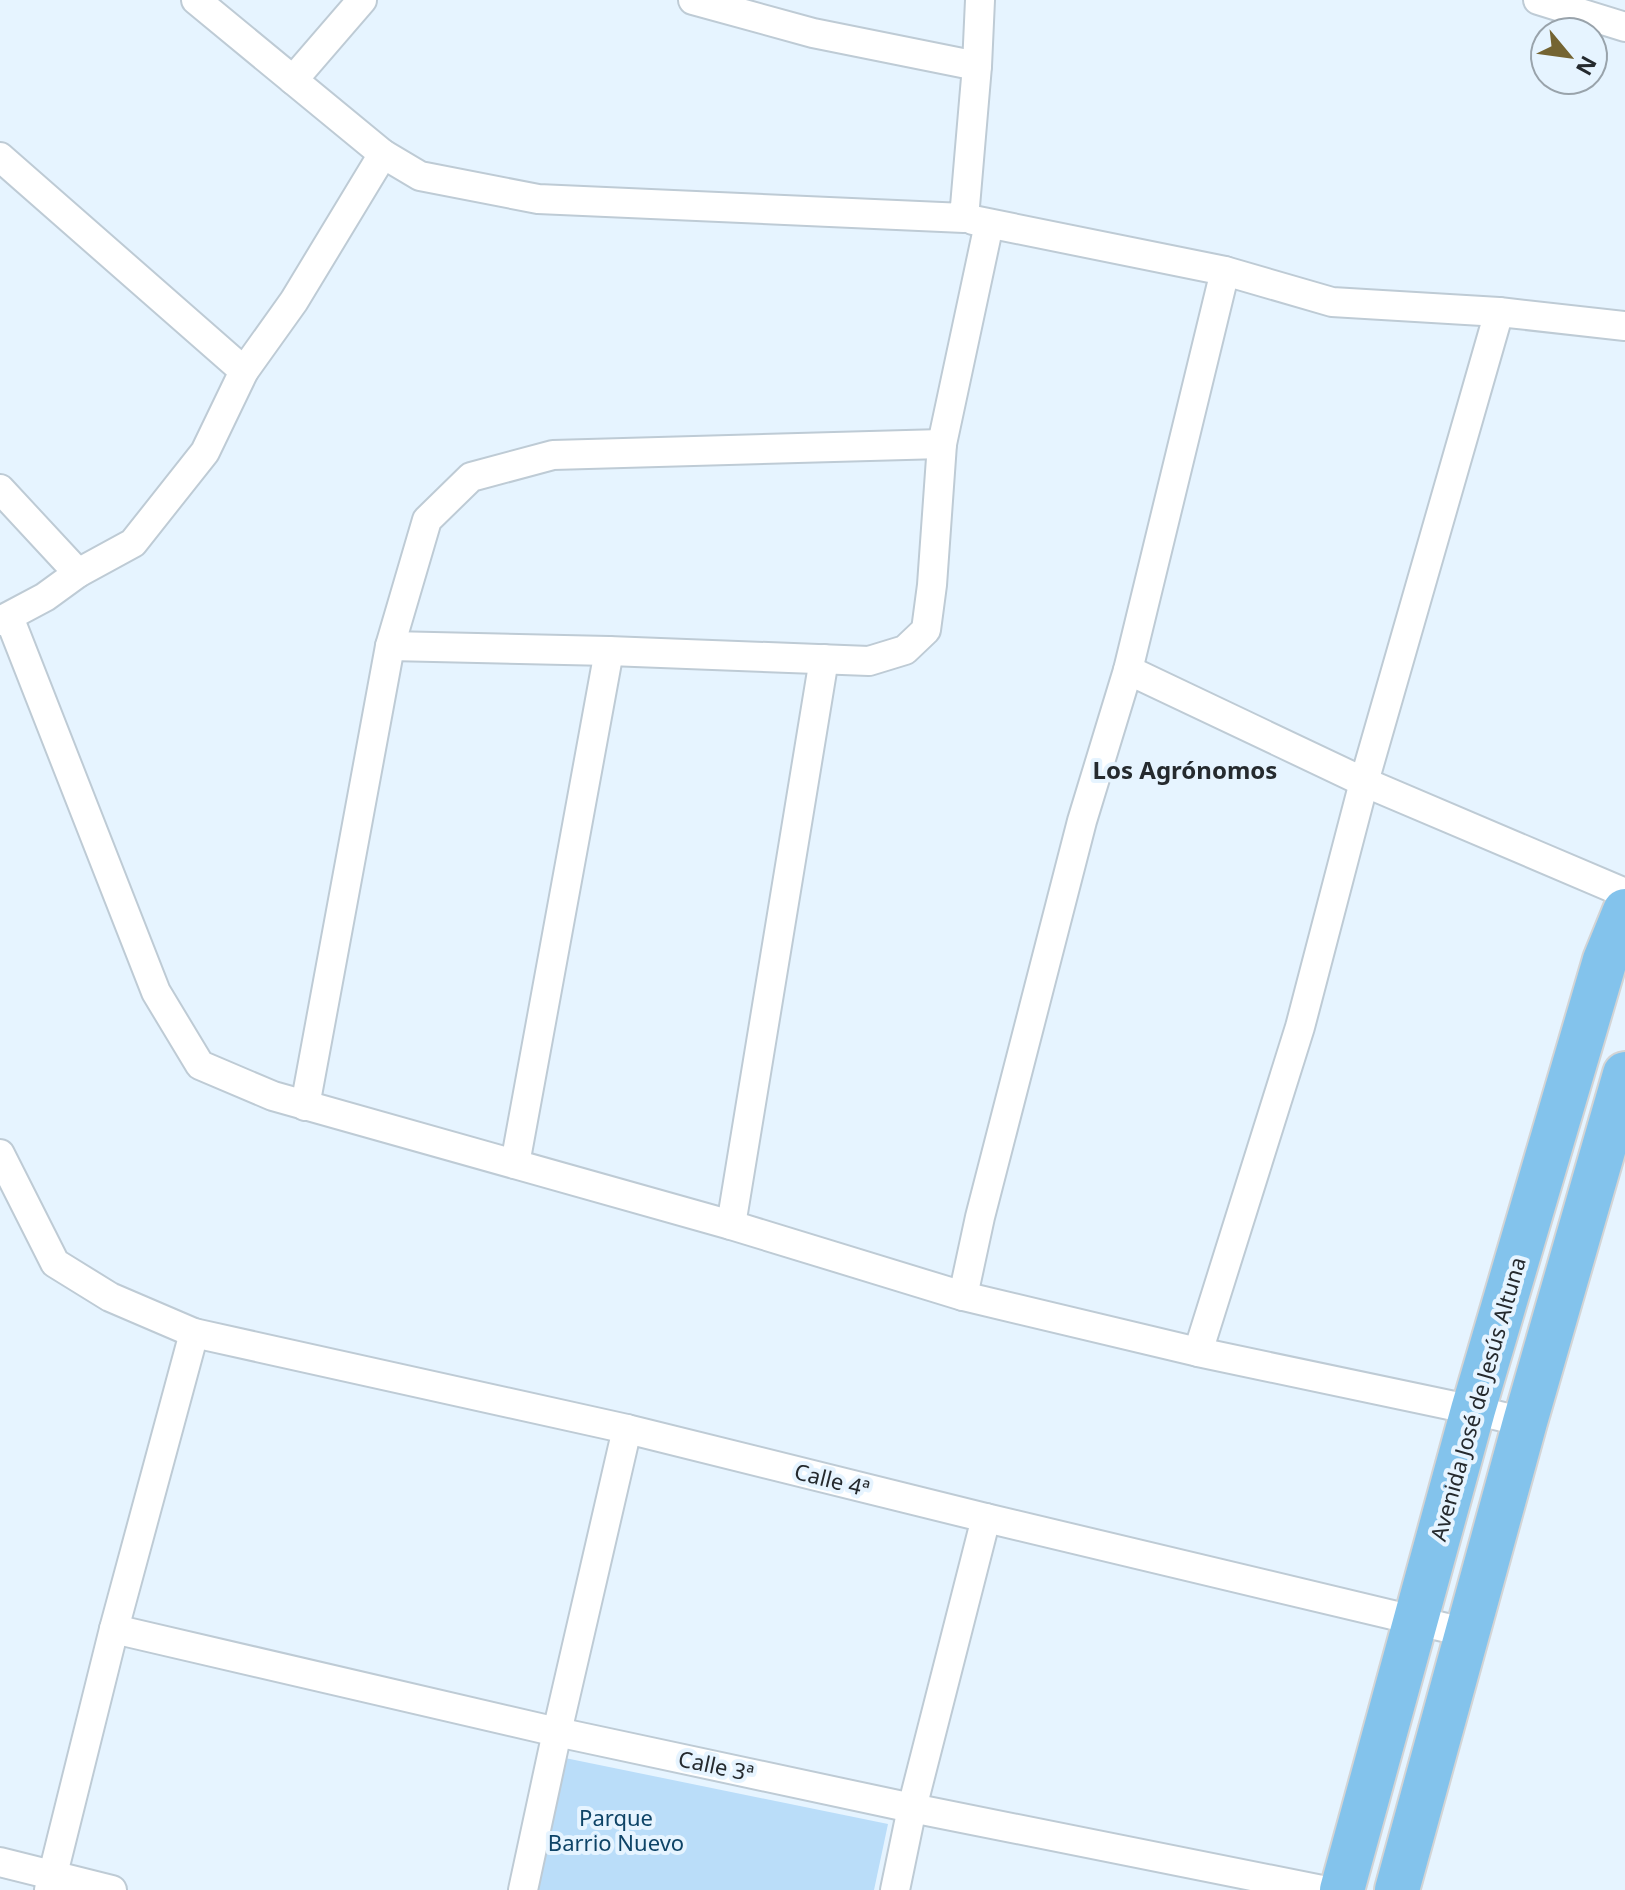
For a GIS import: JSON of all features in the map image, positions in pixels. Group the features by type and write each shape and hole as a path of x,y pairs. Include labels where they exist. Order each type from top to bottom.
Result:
{"main road":[{"name":"Avenida José de Jesús Altuna","path":"1342,1890 1473,1410 1605,960 1625,911"},
{"path":"1397,1890 1525,1422 1625,1074"}],"street":[{"path":"196,0 383,154 420,176 538,199 976,221 1225,271 1332,302 1499,312 1625,326"},
{"path":"293,80 362,0"},
{"path":"693,0 813,33 977,66"},
{"path":"390,646 869,661 905,650 926,630 942,444 976,221 980,0"},
{"path":"1538,0 1625,27"},
{"path":"383,154 294,301 244,371 205,452 133,543 4,619 156,992 200,1065 305,1106 731,1225 963,1296 1198,1352 1525,1422"},
{"path":"0,157 244,371"},
{"path":"963,1296 980,1217 1082,821 1128,670 1225,271"},
{"path":"1198,1352 1300,1027 1364,782 1499,312"},
{"path":"305,1106 390,646 427,520 471,477 553,455 942,444"},
{"path":"0,489 78,573"},
{"path":"515,1164 609,651"},
{"path":"731,1225 824,659"},
{"path":"1128,670 1364,782 1625,893"},
{"name":"Calle 4ª","path":"0,1154 55,1263 110,1297 194,1333 627,1429 1468,1633"},
{"path":"50,1882 194,1333"},
{"path":"523,1890 627,1429"},
{"path":"895,1890 912,1808 986,1518"},
{"name":"Calle 3ª","path":"114,1629 557,1732 912,1808 1322,1890"},
{"path":"0,1862 50,1882 112,1890"}],"green space":[{"name":"Parque Barrio Nuevo","path":"565,1758 888,1824 874,1890 538,1890"}],"district":[{"name":"Los Agrónomos","path":"1185,771"}]}
